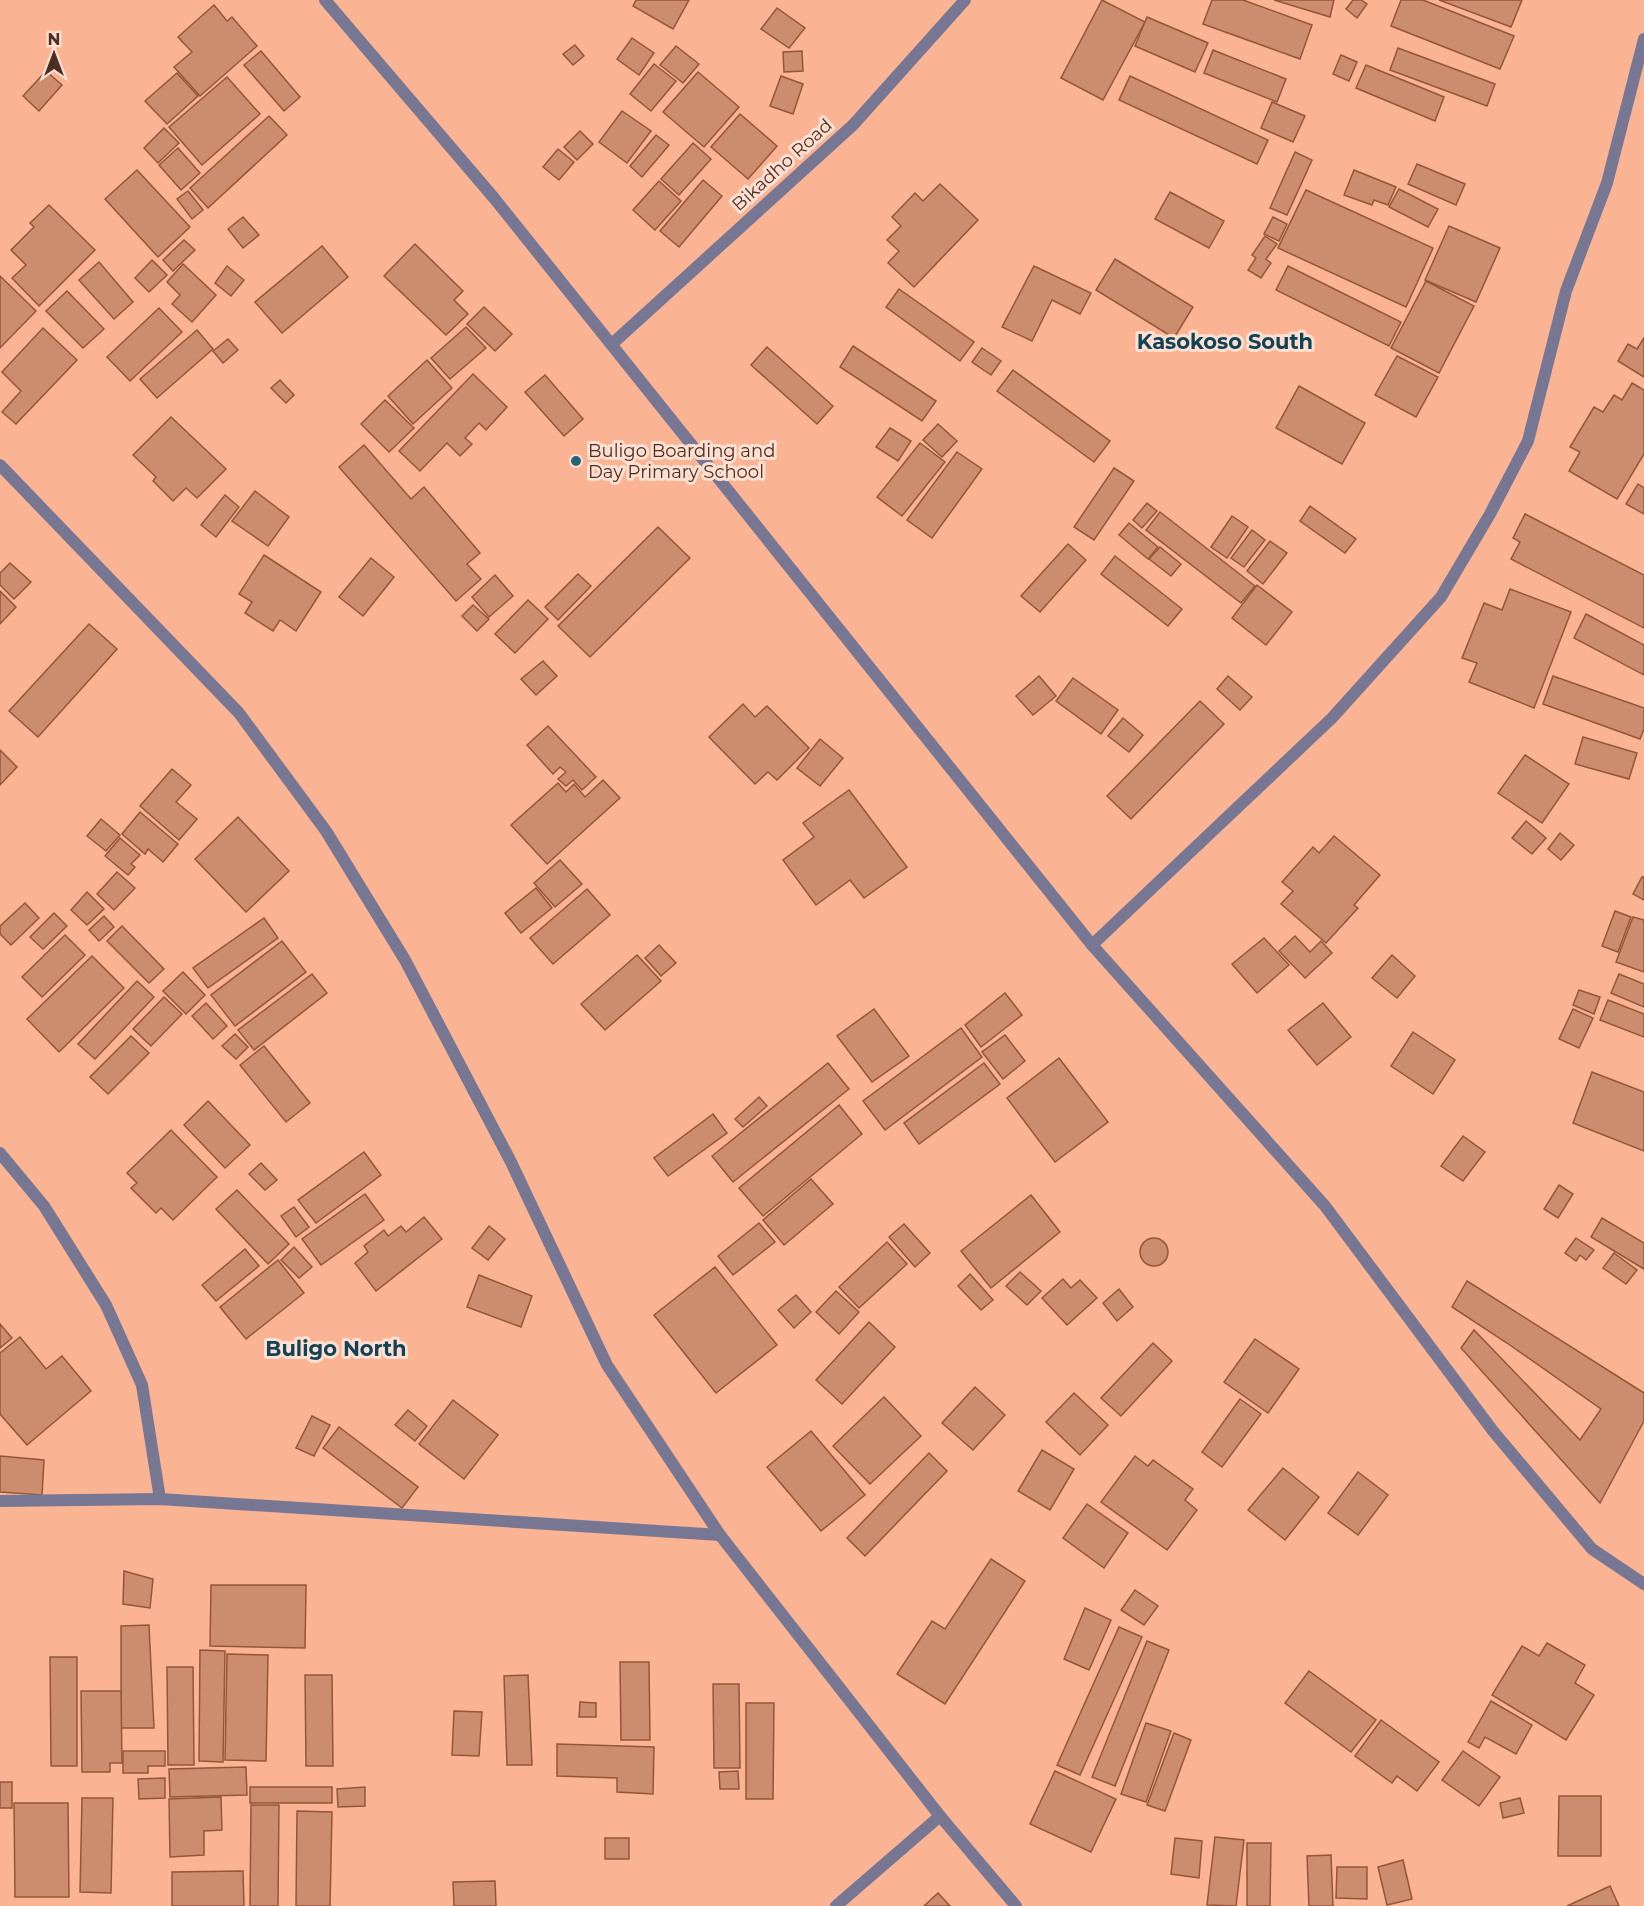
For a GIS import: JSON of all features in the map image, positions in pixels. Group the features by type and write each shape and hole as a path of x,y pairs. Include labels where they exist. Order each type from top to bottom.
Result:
{"street":[{"path":"325,0 494,198 1092,945 1325,1206 1493,1431 1592,1549 1644,1584"},
{"name":"Bikadho Road","path":"612,344 853,124 965,0"},
{"path":"1092,945 1332,718 1441,597 1490,514 1528,441 1566,291 1606,183 1644,39"},
{"path":"0,465 240,713 326,831 405,960 511,1162 607,1365 720,1535 940,1816 1016,1906"},
{"path":"0,1153 44,1206 106,1305 142,1385 160,1499"},
{"path":"0,1501 160,1499 720,1535"},
{"path":"836,1906 940,1816"}],"building":[{"path":"636,0 689,0 673,29 633,6"},
{"path":"1102,0 1145,22 1103,100 1061,78"},
{"path":"1212,0 1243,0 1312,25 1300,59 1203,24"},
{"path":"1274,0 1334,0 1330,17"},
{"path":"1353,0 1361,0 1367,4 1357,18 1346,9"},
{"path":"1401,0 1423,0 1514,36 1500,69 1391,26"},
{"path":"1439,0 1522,0 1511,27"},
{"path":"214,5 227,21 232,17 257,46 200,96 174,67 192,52 178,37"},
{"path":"777,8 805,28 789,48 761,29"},
{"path":"1147,17 1208,43 1195,72 1135,46"},
{"path":"632,38 654,53 639,75 617,59"},
{"path":"575,45 584,56 573,65 563,54"},
{"path":"676,46 699,64 683,83 660,65"},
{"path":"1398,48 1495,84 1487,106 1390,70"},
{"path":"1213,50 1286,79 1277,102 1204,73"},
{"path":"261,51 300,97 284,111 244,65"},
{"path":"802,51 803,71 784,72 783,52"},
{"path":"1341,55 1357,62 1349,81 1333,74"},
{"path":"654,64 676,81 651,111 630,94"},
{"path":"1366,65 1444,97 1435,121 1356,88"},
{"path":"46,71 62,85 39,111 23,96"},
{"path":"698,72 739,107 704,147 663,112"},
{"path":"177,73 198,96 167,124 145,101"},
{"path":"781,76 803,84 793,114 770,106"},
{"path":"1130,76 1268,140 1257,164 1119,100"},
{"path":"227,77 260,114 202,165 169,127"},
{"path":"1272,102 1305,116 1293,142 1261,128"},
{"path":"622,111 651,131 627,163 599,142"},
{"path":"740,114 777,146 748,179 711,147"},
{"path":"269,116 287,135 208,208 190,188"},
{"path":"164,128 179,143 158,163 144,148"},
{"path":"580,131 593,144 577,160 564,147"},
{"path":"656,135 669,145 642,177 630,166"},
{"path":"693,143 711,159 679,195 661,179"},
{"path":"178,148 200,173 181,190 159,165"},
{"path":"558,149 574,162 559,180 543,167"},
{"path":"1295,152 1312,160 1287,215 1270,208"},
{"path":"1417,164 1465,184 1456,205 1408,184"},
{"path":"137,170 190,227 158,257 105,199"},
{"path":"1354,170 1396,187 1388,205 1374,200 1372,205 1344,195"},
{"path":"703,180 722,196 679,247 660,231"},
{"path":"659,181 681,201 655,230 633,210"},
{"path":"940,184 978,220 914,287 888,263 899,251 887,240 901,226 892,217 915,193 923,201"},
{"path":"1399,189 1438,209 1428,227 1389,207"},
{"path":"1306,190 1433,248 1406,307 1278,248"},
{"path":"188,191 203,210 192,219 177,199"},
{"path":"1170,192 1224,221 1209,248 1155,219"},
{"path":"49,205 95,250 39,306 12,278 26,265 11,250 34,227 30,223"},
{"path":"243,217 259,235 243,248 228,229"},
{"path":"1273,217 1287,224 1279,241 1264,234"},
{"path":"1449,226 1500,248 1476,302 1425,280"},
{"path":"1265,236 1277,244 1266,259 1271,263 1261,278 1248,270 1256,258 1252,255"},
{"path":"184,240 195,250 173,271 163,260"},
{"path":"415,244 463,291 454,300 468,314 446,335 384,276"},
{"path":"322,246 348,277 282,333 255,302"},
{"path":"1115,259 1193,307 1174,338 1096,290"},
{"path":"152,260 167,275 149,292 135,278"},
{"path":"99,262 133,302 114,319 79,280"},
{"path":"183,264 216,295 192,322 172,304 180,295 167,282"},
{"path":"227,266 244,280 231,296 215,283"},
{"path":"1034,266 1091,293 1080,314 1052,300 1032,341 1002,327"},
{"path":"1288,266 1401,322 1389,346 1276,290"},
{"path":"0,276 36,311 0,348"},
{"path":"1426,281 1474,306 1439,373 1391,348"},
{"path":"899,289 974,342 960,361 886,307"},
{"path":"67,291 104,329 83,348 46,311"},
{"path":"484,307 512,334 495,351 467,324"},
{"path":"159,308 182,332 130,381 107,357"},
{"path":"466,327 486,348 450,379 431,358"},
{"path":"43,328 77,360 16,424 2,412 21,391 2,372"},
{"path":"197,330 213,349 157,398 140,379"},
{"path":"1644,338 1644,377 1618,361 1628,344 1637,349"},
{"path":"228,339 238,350 223,363 213,351"},
{"path":"853,346 936,401 922,421 840,367"},
{"path":"767,347 833,406 817,424 751,365"},
{"path":"982,348 1001,361 991,375 972,362"},
{"path":"1397,356 1438,377 1416,417 1375,395"},
{"path":"427,360 452,388 413,424 388,396"},
{"path":"1013,370 1110,441 1094,462 997,391"},
{"path":"473,374 507,407 486,430 479,423 465,438 472,444 460,456 447,443 420,471 399,451"},
{"path":"545,375 583,419 564,436 525,392"},
{"path":"280,380 294,395 286,403 271,388"},
{"path":"1632,383 1644,390 1644,454 1617,499 1569,471 1580,452 1570,447 1594,407 1603,412 1614,395 1622,400"},
{"path":"1299,386 1365,423 1342,464 1276,428"},
{"path":"385,400 414,428 389,452 361,424"},
{"path":"171,417 226,469 197,498 186,488 173,501 153,481 156,477 133,455"},
{"path":"938,424 957,441 942,457 923,440"},
{"path":"890,428 911,441 898,461 876,447"},
{"path":"920,443 945,462 902,516 877,497"},
{"path":"364,445 411,499 424,487 480,553 467,564 481,579 456,601 339,467"},
{"path":"957,452 982,469 932,538 907,520"},
{"path":"1114,468 1134,481 1094,540 1074,527"},
{"path":"1638,484 1644,488 1644,514 1626,504"},
{"path":"255,491 289,517 268,546 232,521"},
{"path":"225,495 239,507 216,537 201,525"},
{"path":"1147,503 1157,511 1142,528 1133,520"},
{"path":"1310,506 1356,539 1345,553 1300,521"},
{"path":"1160,512 1255,586 1241,603 1146,530"},
{"path":"1525,514 1644,575 1644,628 1511,559 1520,542 1513,538"},
{"path":"1232,516 1248,527 1227,558 1211,547"},
{"path":"1129,523 1158,547 1148,559 1119,535"},
{"path":"658,527 690,558 590,657 558,626"},
{"path":"1252,530 1265,540 1244,567 1231,558"},
{"path":"1270,541 1287,553 1263,584 1247,571"},
{"path":"1068,544 1086,560 1040,612 1021,596"},
{"path":"1160,547 1181,564 1171,576 1149,559"},
{"path":"264,555 321,592 296,631 280,620 273,631 245,613 252,602 239,594"},
{"path":"1115,556 1182,609 1168,626 1101,574"},
{"path":"371,558 394,577 363,616 339,597"},
{"path":"10,563 31,582 14,599 0,585 0,573"},
{"path":"578,574 591,586 558,620 545,607"},
{"path":"495,575 513,596 489,617 472,597"},
{"path":"1257,585 1292,612 1266,645 1232,618"},
{"path":"1510,589 1571,612 1534,708 1469,682 1477,663 1462,658 1484,603 1502,610"},
{"path":"0,591 16,607 0,624"},
{"path":"528,600 548,619 515,653 495,634"},
{"path":"473,605 489,619 477,631 462,616"},
{"path":"1586,614 1644,645 1644,675 1574,638"},
{"path":"89,624 117,649 38,737 9,711"},
{"path":"543,661 557,676 536,695 521,679"},
{"path":"1039,676 1056,696 1033,715 1016,696"},
{"path":"1228,676 1252,697 1240,710 1217,689"},
{"path":"1553,676 1644,708 1644,729 1640,739 1543,704"},
{"path":"1073,678 1118,710 1101,734 1056,701"},
{"path":"1200,701 1224,724 1131,819 1107,796"},
{"path":"743,704 755,717 767,706 809,748 777,780 768,772 755,784 709,737"},
{"path":"1123,718 1143,735 1129,752 1108,736"},
{"path":"548,726 596,777 582,790 573,780 566,786 558,779 566,772 560,767 553,774 527,745"},
{"path":"1583,737 1637,753 1629,779 1575,764"},
{"path":"820,739 843,758 820,786 797,768"},
{"path":"0,750 17,767 0,785"},
{"path":"1525,755 1569,784 1542,823 1498,793"},
{"path":"172,769 191,785 176,802 197,819 179,840 140,806"},
{"path":"603,780 620,798 547,864 511,825 558,783 566,792 574,784 585,797"},
{"path":"849,790 907,867 864,898 850,880 816,905 783,860 814,837 803,823"},
{"path":"140,812 178,844 163,862 148,849 145,854 122,834"},
{"path":"238,817 289,871 246,912 195,859"},
{"path":"101,819 120,835 106,851 87,836"},
{"path":"1526,821 1546,838 1532,854 1512,838"},
{"path":"1560,833 1574,845 1561,860 1548,849"},
{"path":"1334,836 1380,875 1354,905 1358,908 1326,943 1281,904 1293,891 1282,882 1313,847 1319,853"},
{"path":"120,838 140,855 131,864 135,867 128,875 105,856"},
{"path":"560,860 582,884 555,907 534,883"},
{"path":"117,872 135,888 114,910 97,894"},
{"path":"1644,877 1644,900 1633,894"},
{"path":"536,888 552,908 521,933 505,913"},
{"path":"587,889 610,915 553,964 530,938"},
{"path":"87,892 104,909 87,925 71,910"},
{"path":"25,903 39,918 11,945 0,934 0,926"},
{"path":"1615,911 1631,917 1618,952 1602,946"},
{"path":"54,913 67,926 43,949 30,937"},
{"path":"104,916 114,927 99,941 89,930"},
{"path":"1633,917 1644,920 1644,972 1616,962"},
{"path":"264,918 278,938 208,988 193,968"},
{"path":"122,926 164,969 149,983 107,941"},
{"path":"65,935 85,955 42,997 22,977"},
{"path":"1295,936 1310,952 1321,941 1332,953 1305,978 1279,951"},
{"path":"1264,938 1289,965 1257,993 1232,964"},
{"path":"282,941 306,972 235,1026 211,995"},
{"path":"659,945 676,963 661,976 645,958"},
{"path":"637,955 661,981 605,1030 581,1004"},
{"path":"1392,955 1415,976 1397,998 1372,978"},
{"path":"92,956 124,988 59,1052 27,1019"},
{"path":"183,972 205,995 186,1014 163,991"},
{"path":"312,974 327,993 254,1050 238,1030"},
{"path":"1619,974 1644,984 1644,1007 1611,993"},
{"path":"137,981 154,997 95,1059 78,1044"},
{"path":"1579,990 1600,997 1594,1014 1573,1005"},
{"path":"1005,993 1022,1015 981,1047 965,1025"},
{"path":"164,997 182,1014 151,1046 133,1029"},
{"path":"1608,1000 1644,1014 1644,1037 1600,1020"},
{"path":"206,1003 227,1026 213,1039 192,1016"},
{"path":"1323,1003 1351,1037 1317,1065 1288,1030"},
{"path":"874,1009 909,1056 872,1082 837,1036"},
{"path":"1573,1009 1593,1018 1579,1048 1559,1039"},
{"path":"961,1028 982,1057 885,1130 863,1101"},
{"path":"1413,1032 1455,1060 1433,1094 1391,1066"},
{"path":"235,1034 248,1047 236,1059 222,1046"},
{"path":"1005,1035 1025,1061 1003,1079 982,1052"},
{"path":"131,1036 149,1053 108,1094 90,1077"},
{"path":"264,1046 310,1103 286,1122 240,1065"},
{"path":"1059,1058 1108,1122 1055,1162 1007,1098"},
{"path":"828,1063 849,1089 733,1182 712,1156"},
{"path":"984,1063 1000,1084 919,1144 904,1123"},
{"path":"1592,1072 1644,1092 1644,1151 1573,1123"},
{"path":"759,1097 767,1106 743,1127 735,1119"},
{"path":"208,1101 250,1145 225,1168 184,1125"},
{"path":"839,1105 862,1134 763,1216 739,1188"},
{"path":"713,1114 727,1133 668,1176 654,1158"},
{"path":"171,1130 217,1177 173,1220 161,1208 156,1213 131,1188 137,1183 127,1173"},
{"path":"1463,1136 1485,1152 1463,1181 1441,1166"},
{"path":"364,1152 381,1175 316,1223 298,1200"},
{"path":"261,1163 277,1180 265,1190 249,1174"},
{"path":"811,1179 833,1204 784,1245 763,1220"},
{"path":"1559,1185 1573,1194 1558,1218 1544,1209"},
{"path":"237,1190 289,1244 268,1264 216,1209"},
{"path":"365,1194 384,1220 321,1265 302,1239"},
{"path":"1031,1195 1060,1232 991,1288 961,1251"},
{"path":"294,1207 309,1227 296,1237 281,1216"},
{"path":"424,1217 442,1239 376,1291 355,1263 368,1252 364,1246 384,1230 388,1236 401,1226 406,1232"},
{"path":"1602,1218 1644,1243 1644,1269 1591,1237"},
{"path":"759,1223 775,1242 733,1275 718,1256"},
{"path":"904,1224 930,1253 915,1267 889,1237"},
{"path":"489,1226 505,1239 488,1260 472,1248"},
{"path":"1154,1238 1164,1242 1168,1252 1164,1262 1154,1266 1144,1262 1140,1252 1144,1242"},
{"path":"1576,1238 1594,1250 1586,1260 1580,1255 1576,1261 1565,1253"},
{"path":"887,1242 907,1264 859,1308 839,1287"},
{"path":"294,1247 312,1267 299,1278 281,1260"},
{"path":"245,1249 259,1266 216,1301 202,1285"},
{"path":"1614,1253 1637,1270 1626,1284 1603,1268"},
{"path":"278,1260 304,1293 246,1339 220,1307"},
{"path":"715,1267 777,1345 716,1393 654,1315"},
{"path":"1020,1272 1041,1291 1027,1305 1006,1286"},
{"path":"970,1274 993,1300 981,1310 958,1286"},
{"path":"479,1275 532,1296 521,1327 467,1307"},
{"path":"1063,1279 1071,1288 1080,1280 1097,1298 1067,1325 1042,1298"},
{"path":"1467,1281 1644,1393 1644,1421 1600,1503 1461,1348 1474,1330 1580,1440 1601,1409 1452,1307"},
{"path":"1119,1289 1133,1307 1117,1321 1103,1303"},
{"path":"836,1291 859,1312 839,1334 816,1312"},
{"path":"796,1295 811,1312 794,1328 778,1310"},
{"path":"869,1322 895,1347 842,1404 816,1380"},
{"path":"0,1324 12,1338 0,1348"},
{"path":"20,1337 46,1369 62,1356 91,1391 27,1445 0,1414 0,1353"},
{"path":"1255,1339 1299,1369 1268,1413 1224,1382"},
{"path":"1153,1343 1172,1361 1121,1416 1101,1398"},
{"path":"975,1387 1005,1415 973,1450 942,1423"},
{"path":"1074,1393 1108,1425 1080,1455 1046,1422"},
{"path":"884,1397 921,1436 870,1484 833,1446"},
{"path":"1240,1399 1261,1414 1222,1467 1202,1452"},
{"path":"453,1400 498,1435 464,1479 419,1444"},
{"path":"408,1410 427,1426 415,1441 395,1425"},
{"path":"312,1416 330,1425 314,1456 296,1448"},
{"path":"339,1427 418,1487 402,1508 323,1448"},
{"path":"811,1431 865,1495 821,1531 767,1467"},
{"path":"1042,1450 1074,1469 1050,1510 1018,1491"},
{"path":"929,1453 947,1471 865,1556 847,1538"},
{"path":"0,1456 44,1460 42,1495 0,1492"},
{"path":"1135,1456 1148,1466 1153,1460 1193,1489 1185,1500 1197,1510 1167,1550 1101,1502"},
{"path":"1283,1468 1319,1497 1285,1540 1248,1510"},
{"path":"1358,1472 1388,1495 1358,1535 1328,1513"},
{"path":"1087,1504 1128,1533 1104,1568 1063,1538"},
{"path":"991,1559 1025,1581 945,1704 897,1674 932,1621 945,1629"},
{"path":"124,1571 153,1579 150,1608 123,1604"},
{"path":"211,1585 306,1585 305,1648 210,1646"},
{"path":"1135,1590 1158,1606 1144,1625 1121,1610"},
{"path":"1085,1608 1111,1620 1089,1670 1064,1659"},
{"path":"149,1625 154,1728 121,1728 121,1626"},
{"path":"1119,1627 1142,1637 1080,1775 1057,1765"},
{"path":"1147,1641 1169,1650 1115,1786 1092,1777"},
{"path":"1547,1643 1585,1665 1575,1683 1594,1695 1566,1740 1492,1695 1522,1646 1539,1656"},
{"path":"200,1650 225,1651 223,1762 199,1761"},
{"path":"227,1654 268,1655 266,1761 225,1760"},
{"path":"50,1657 77,1657 77,1766 51,1766"},
{"path":"620,1662 649,1662 650,1740 621,1740"},
{"path":"167,1667 193,1667 194,1765 168,1765"},
{"path":"1309,1671 1376,1720 1351,1752 1285,1703"},
{"path":"305,1675 332,1675 333,1766 306,1766"},
{"path":"528,1675 532,1765 507,1765 504,1676"},
{"path":"713,1684 739,1684 740,1768 714,1768"},
{"path":"81,1691 121,1691 122,1763 110,1763 110,1772 82,1772"},
{"path":"1491,1701 1532,1725 1516,1754 1485,1737 1479,1748 1468,1742"},
{"path":"580,1702 596,1703 596,1717 579,1717"},
{"path":"746,1703 774,1703 773,1799 746,1799"},
{"path":"454,1711 482,1712 479,1756 452,1755"},
{"path":"1381,1720 1439,1762 1417,1791 1397,1776 1392,1783 1355,1756"},
{"path":"1146,1723 1171,1731 1146,1802 1121,1794"},
{"path":"1174,1733 1191,1740 1165,1811 1147,1805"},
{"path":"557,1744 654,1747 653,1794 617,1792 617,1778 557,1776"},
{"path":"123,1751 165,1751 165,1766 148,1766 148,1773 123,1773"},
{"path":"1463,1751 1500,1777 1479,1806 1442,1780"},
{"path":"246,1767 247,1795 170,1797 169,1769"},
{"path":"738,1771 739,1789 720,1789 719,1772"},
{"path":"1055,1771 1116,1799 1091,1852 1030,1824"},
{"path":"165,1778 165,1798 139,1799 138,1779"},
{"path":"0,1782 12,1782 12,1808 0,1808"},
{"path":"250,1787 332,1787 332,1803 250,1803"},
{"path":"365,1787 365,1806 338,1807 337,1789"},
{"path":"1559,1796 1601,1796 1601,1856 1558,1856"},
{"path":"221,1797 222,1830 204,1831 204,1855 170,1857 169,1799"},
{"path":"82,1798 113,1798 111,1893 80,1892"},
{"path":"1520,1798 1524,1813 1503,1818 1500,1803"},
{"path":"14,1803 68,1803 69,1897 15,1897"},
{"path":"251,1805 279,1805 278,1906 250,1906"},
{"path":"297,1811 332,1812 330,1906 296,1906"},
{"path":"1215,1837 1244,1840 1236,1906 1207,1905"},
{"path":"605,1838 629,1838 629,1859 605,1859"},
{"path":"1175,1838 1202,1841 1199,1878 1171,1874"},
{"path":"1247,1843 1271,1843 1270,1906 1247,1906"},
{"path":"1331,1855 1333,1906 1309,1906 1307,1856"},
{"path":"1403,1860 1412,1899 1387,1905 1378,1867"},
{"path":"1337,1867 1367,1867 1367,1899 1336,1898"},
{"path":"243,1871 244,1906 172,1906 172,1872"},
{"path":"495,1881 496,1906 454,1906 453,1882"},
{"path":"1610,1886 1619,1906 1567,1906"},
{"path":"938,1893 950,1906 924,1906"}],"place":[{"name":"Buligo Boarding and Day Primary School","path":"576,461"}],"district":[{"name":"Kasokoso South","path":"1225,341"},
{"name":"Buligo North","path":"336,1348"}]}
